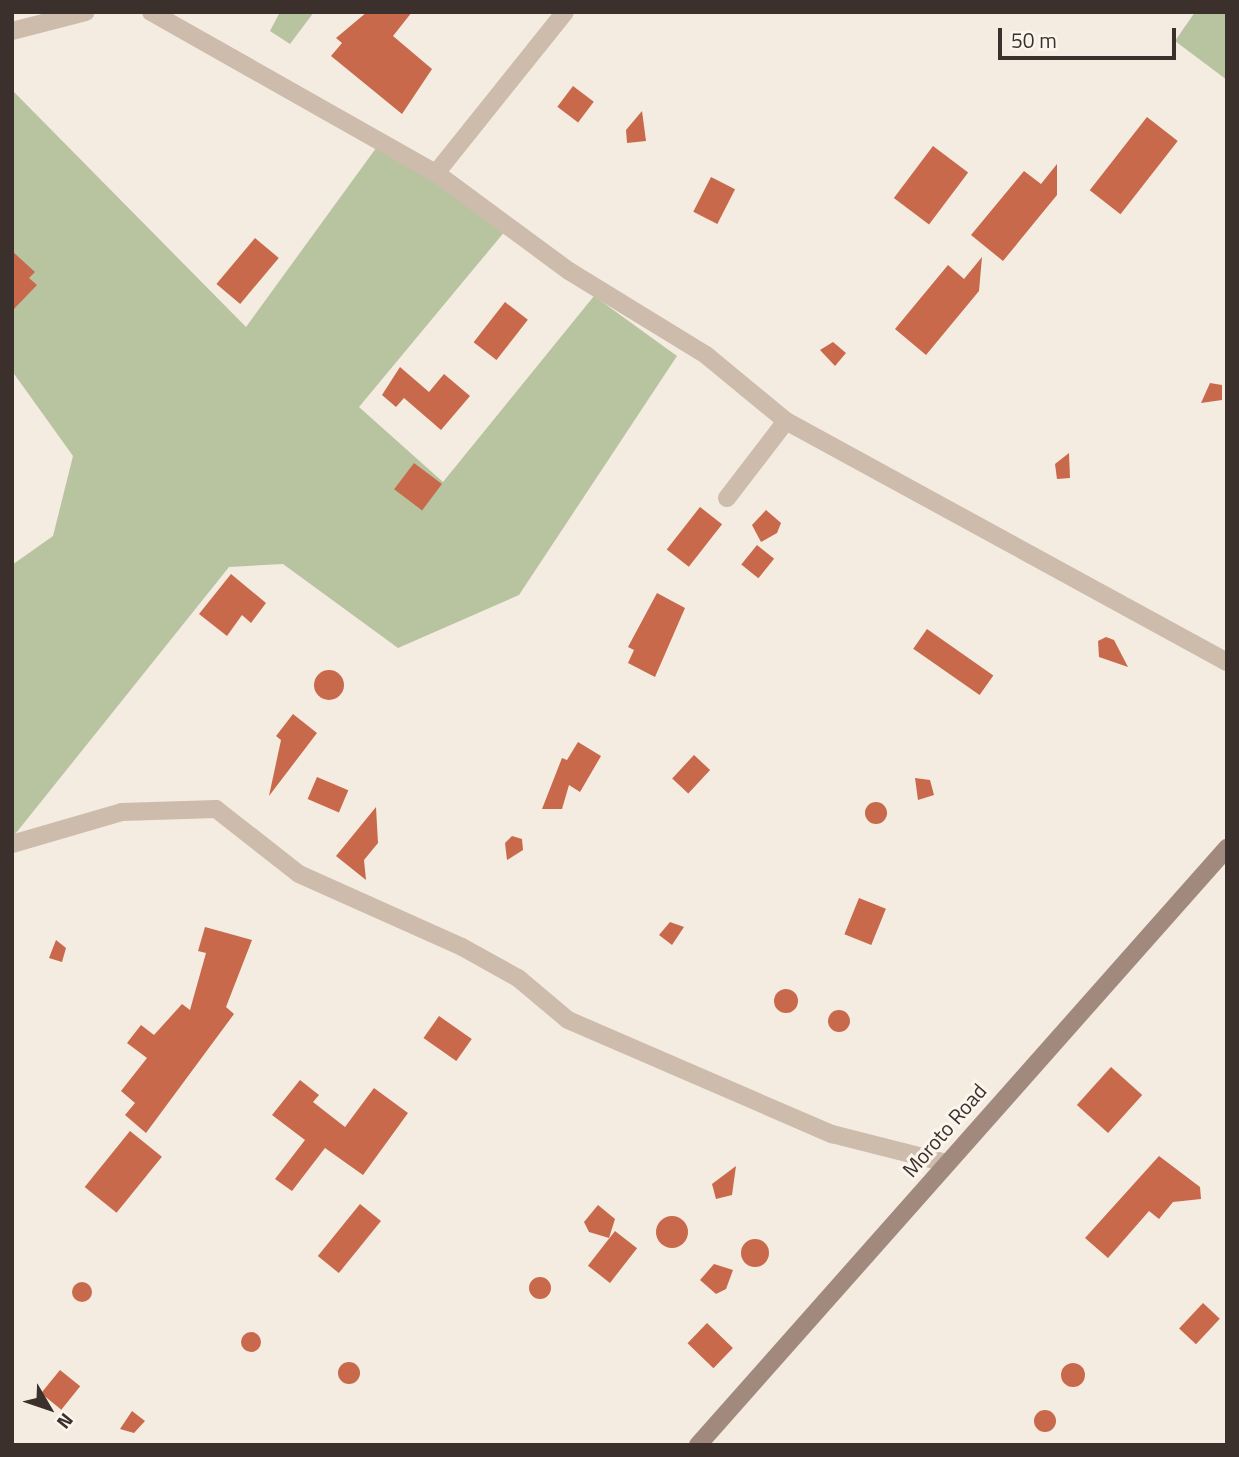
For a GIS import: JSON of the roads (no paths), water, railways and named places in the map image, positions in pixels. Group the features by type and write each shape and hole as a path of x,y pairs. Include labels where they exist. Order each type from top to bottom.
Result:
{"main road":[{"name":"Moroto Road","path":"698,1445 1227,848"}],"street":[{"path":"12,31 86,12"},
{"path":"151,12 436,173 569,271 706,355 786,421 1227,662"},
{"path":"436,173 565,12"},
{"path":"727,498 786,421"},
{"path":"12,844 122,812 216,809 299,874 491,963 568,1020 832,1135 947,1163"}]}
